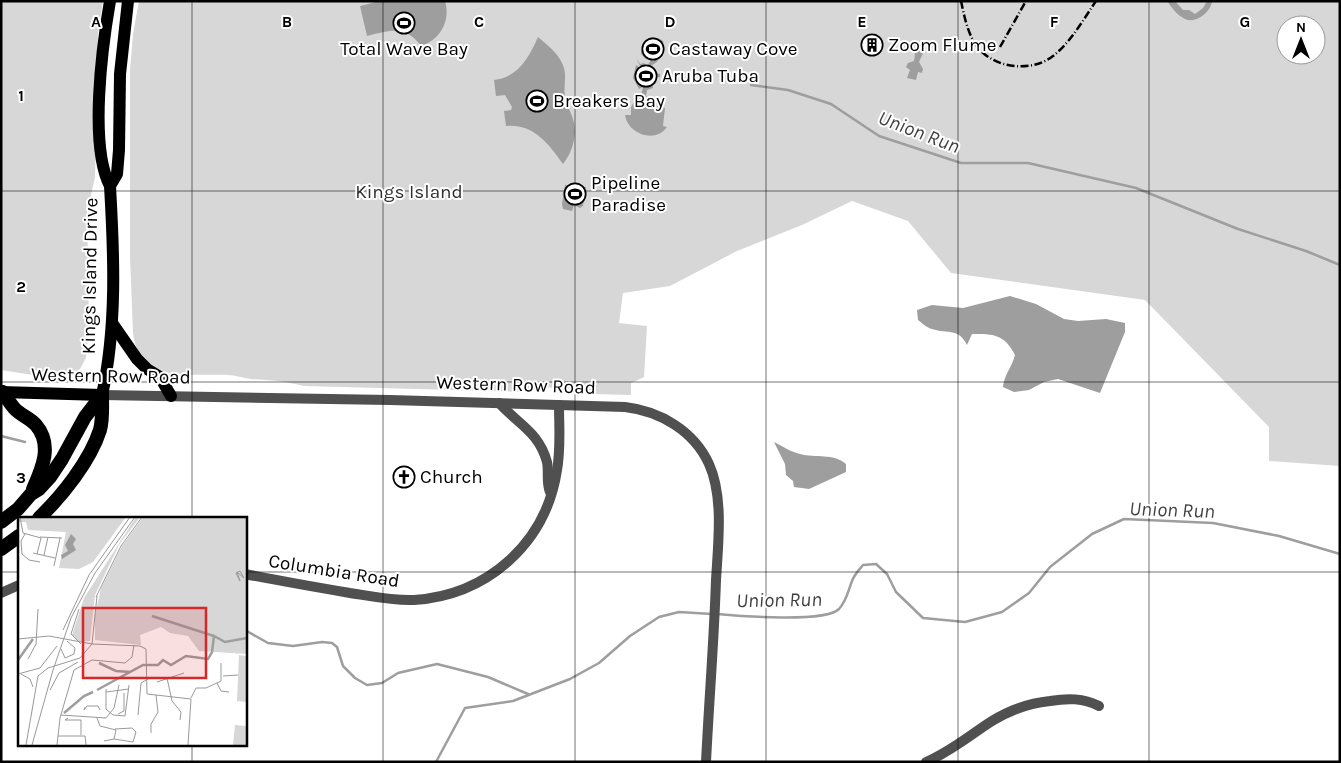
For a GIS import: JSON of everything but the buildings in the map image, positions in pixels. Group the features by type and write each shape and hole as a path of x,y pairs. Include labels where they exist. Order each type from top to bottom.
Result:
{"highway":[{"path":"1,522 18,509 31,494 43,469 45,446 42,434 36,425 15,409 2,392"},
{"path":"31,494 39,489 50,477 85,416 102,395"},
{"path":"40,517 75,476 92,447 100,430 102,395"},
{"path":"1,549 18,537"}],"main road":[{"name":"Kings Island Drive","path":"102,395 108,366 112,323 110,186 105,176 99,134 105,35 110,1"},
{"name":"Kings Island Drive","path":"110,186 117,174 120,74 128,1"},
{"path":"112,323 137,359 151,373 160,377 172,396"},
{"name":"Western Row Road","path":"2,392 102,395"}],"street":[{"name":"Western Row Road","path":"102,395 625,407 642,409 681,429 693,439 709,464 716,488 718,518 717,566 706,762"},
{"path":"498,403 532,432 546,459 547,485 551,495"},
{"name":"Columbia Road","path":"246,574 386,599 414,600 457,592 482,581 511,559 531,536 544,513 558,468 559,405"},
{"path":"1,593 18,585"},
{"path":"926,762 947,751 994,720 1021,707 1039,702 1076,699 1088,701 1099,706"}],"green space":[{"path":"1,1 103,1 98,33 95,177 87,213 89,327 86,358 80,369 70,374 33,375 1,370"},
{"name":"Kings Island","path":"139,1 1340,1 1340,466 1269,461 1269,427 1145,300 951,273 908,221 852,201 802,225 737,251 670,286 623,293 619,323 647,326 644,377 631,383 631,395 592,394 580,389 538,387 525,392 304,386 231,375 182,374 158,370 141,355 133,333 130,257 130,70 133,34"}],"shaded area":[{"name":"Total Wave Bay","path":"380,1 445,1 445,22 434,39 421,46 409,34 403,32 390,31 367,36 360,6"},
{"path":"1167,1 1175,1 1183,10 1189,10 1195,14 1203,8 1207,1 1212,1 1206,13 1194,20 1189,20 1173,9"},
{"name":"Breakers Bay","path":"538,37 557,55 565,71 565,97 574,122 575,135 570,153 563,164 546,142 532,131 516,126 506,126 504,111 511,110 512,107 505,95 496,96 494,80 510,75 517,70 527,59"},
{"name":"Castaway Cove","path":"652,37 664,42 662,43 662,50 652,58 651,55 650,59 646,59 641,54 641,50 644,50 645,40"},
{"path":"918,47 922,47 923,53 919,62 923,69 922,73 918,72 916,80 907,78 910,70 906,67 908,63 914,61"},
{"path":"636,58 640,64 644,63 647,66 652,59 656,58 658,61 651,66 653,66 655,73 660,74 660,77 655,77 654,79 657,81 655,84 652,83 653,88 647,90 646,96 650,98 658,97 659,102 654,107 656,108 658,105 665,108 663,126 667,127 656,135 649,136 636,132 627,122 625,115 631,115 631,107 637,97 641,96 643,87 639,89 633,78 636,65 641,68"},
{"name":"Pipeline Paradise","path":"565,185 586,187 583,206 580,208 574,205 572,211 563,209"},
{"path":"1010,296 1036,304 1064,319 1078,321 1106,319 1125,323 1125,332 1100,393 1058,379 1044,382 1029,390 1014,392 1003,387 1015,355 1002,339 986,334 972,334 967,345 957,334 930,328 918,320 917,310 932,305 963,308"},
{"path":"774,442 797,453 836,458 846,464 846,472 809,489 794,487 793,481 786,475 785,464"}],"waterway":[{"name":"Union Run","path":"751,85 788,90 831,104 879,136 961,163 1028,163 1136,188 1238,229 1306,251 1340,265"},
{"name":"Union Run","path":"1,436 25,442"},
{"name":"Union Run","path":"717,614 781,618 817,616 831,613 842,606 853,579 863,565 876,564 887,574 896,592 923,618 965,622 1002,612 1029,593 1050,567 1092,534 1124,519 1213,523 1279,536 1340,554"},
{"name":"Union Run","path":"436,762 465,708 513,701 570,679 599,663 630,636 659,617 679,612 712,614"},
{"name":"Union Run","path":"246,631 268,643 293,646 322,642 332,643 337,647 343,666 355,678 367,685 382,683 398,673 437,664 488,677 528,694"}],"railway":[{"path":"961,1 969,32 974,42 989,58 1010,66 1033,65 1044,62 1053,56 1076,30 1096,1"},
{"path":"1000,47 1026,1"}],"place":[{"name":"Total Wave Bay","path":"404,23"},
{"name":"Zoom Flume","path":"872,45"},
{"name":"Castaway Cove","path":"653,49"},
{"name":"Aruba Tuba","path":"646,76"},
{"name":"Breakers Bay","path":"537,101"},
{"name":"Pipeline Paradise","path":"575,194"},
{"name":"Church","path":"404,477"}]}
